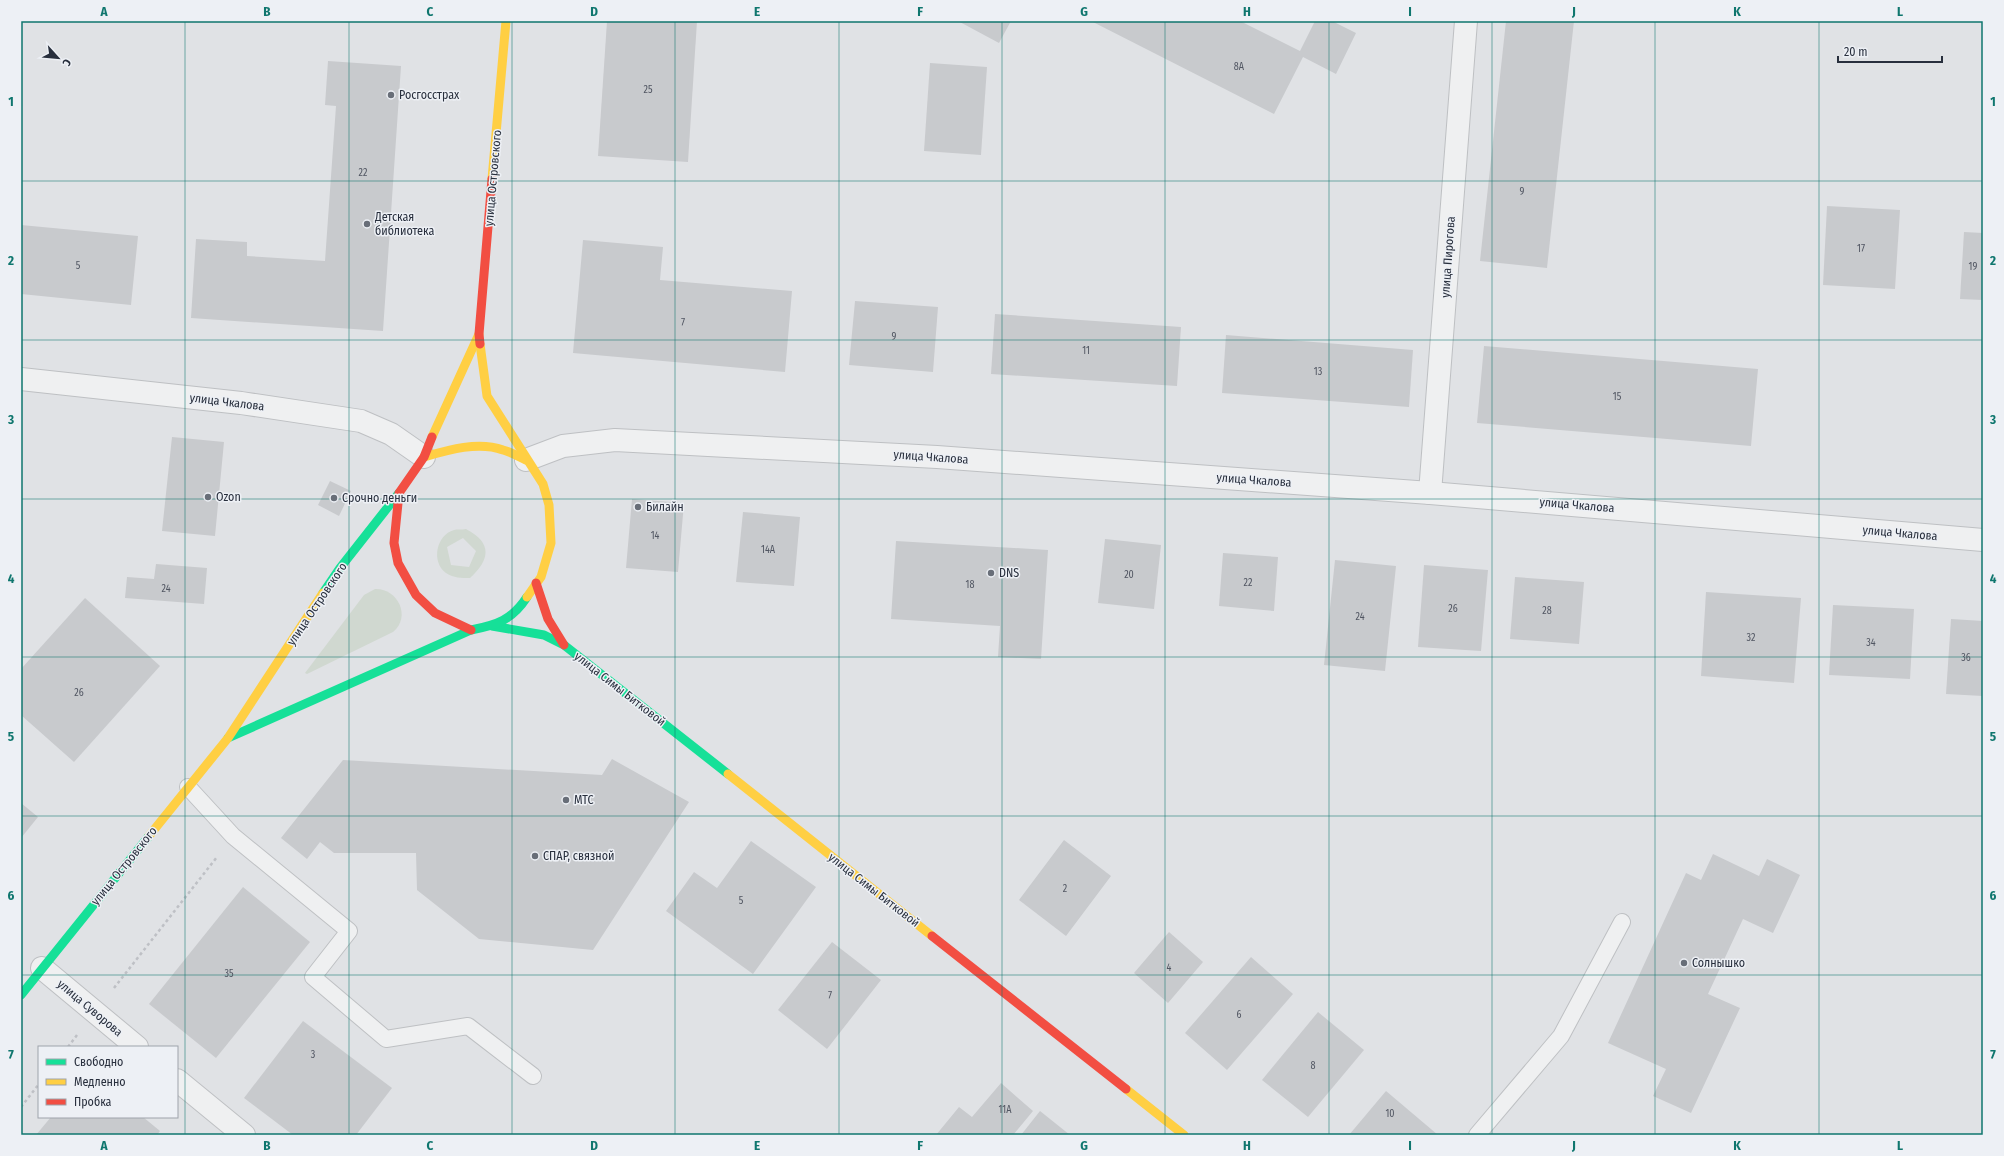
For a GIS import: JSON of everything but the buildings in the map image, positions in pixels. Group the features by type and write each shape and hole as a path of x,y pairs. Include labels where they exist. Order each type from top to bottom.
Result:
{"street":[{"name":"улица Островского","path":"228,738 471,630 492,626 517,612 541,577 551,543 549,505 543,484 526,460 487,396 479,334 506,21"},
{"name":"улица Пирогова","path":"1430,493 1466,21"},
{"name":"улица Островского","path":"21,995 228,738 340,568 424,457 448,400 479,334"},
{"name":"улица Чкалова","path":"21,379 241,403 361,422 391,434 424,457"},
{"name":"улица Чкалова","path":"526,460 563,446 615,440 937,457 1430,493 1983,540"},
{"path":"424,457 457,447 481,447 502,449 526,460"},
{"path":"398,493 394,543 398,563 416,595 435,613 471,630"},
{"path":"536,583 548,619 564,645"},
{"path":"492,626 544,635 564,645"},
{"name":"улица Симы Битковой","path":"564,645 1184,1135"},
{"name":"улица Суворова","path":"42,968 136,1046"},
{"path":"178,1081 244,1135"}],"lane":[{"path":"188,787 233,836 349,931 313,977 386,1039 468,1026 533,1076"},
{"path":"1477,1135 1561,1036 1622,922"}],"path":[{"path":"69,1046 233,836"},
{"path":"21,1107 38,1085"}],"shaded area":[{"path":"466,529 475,534 481,540 486,552 482,565 477,571 470,578 461,578 446,573 441,568 437,556 443,537 454,530","holes":["463,538 476,551 469,567 451,565 447,547"]},
{"path":"375,589 390,593 399,604 401,618 399,626 393,632 307,674 305,673 364,595"}],"traffic: fast":[{"path":"323,593 340,568 399,493"},
{"path":"228,738 471,630 489,626 503,620 516,611 527,597"},
{"path":"492,626 544,635 564,645 728,774"},
{"path":"21,995 149,836"}],"traffic: slow":[{"path":"492,179 506,21"},
{"path":"432,437 479,334"},
{"path":"480,344 487,396 543,484 549,505 551,543 541,577 527,597"},
{"path":"424,457 473,446 483,446 506,451 526,460"},
{"path":"149,836 228,738 323,593"},
{"path":"728,774 932,936"},
{"path":"1126,1089 1184,1135"}],"traffic: jam":[{"path":"480,344 479,334 492,179"},
{"path":"432,437 424,457 399,493 394,543 398,563 416,595 435,613 471,630"},
{"path":"536,583 548,619 564,645"},
{"path":"932,936 1126,1089"}],"place":[{"name":"Росгосстрах","path":"391,95"},
{"name":"Детская библиотека","path":"367,224"},
{"name":"Ozon","path":"208,497"},
{"name":"Срочно деньги","path":"334,498"},
{"name":"Билайн","path":"638,507"},
{"name":"DNS","path":"991,573"},
{"name":"МТС","path":"566,800"},
{"name":"СПАР, связной","path":"535,856"},
{"name":"Солнышко","path":"1684,963"}]}
